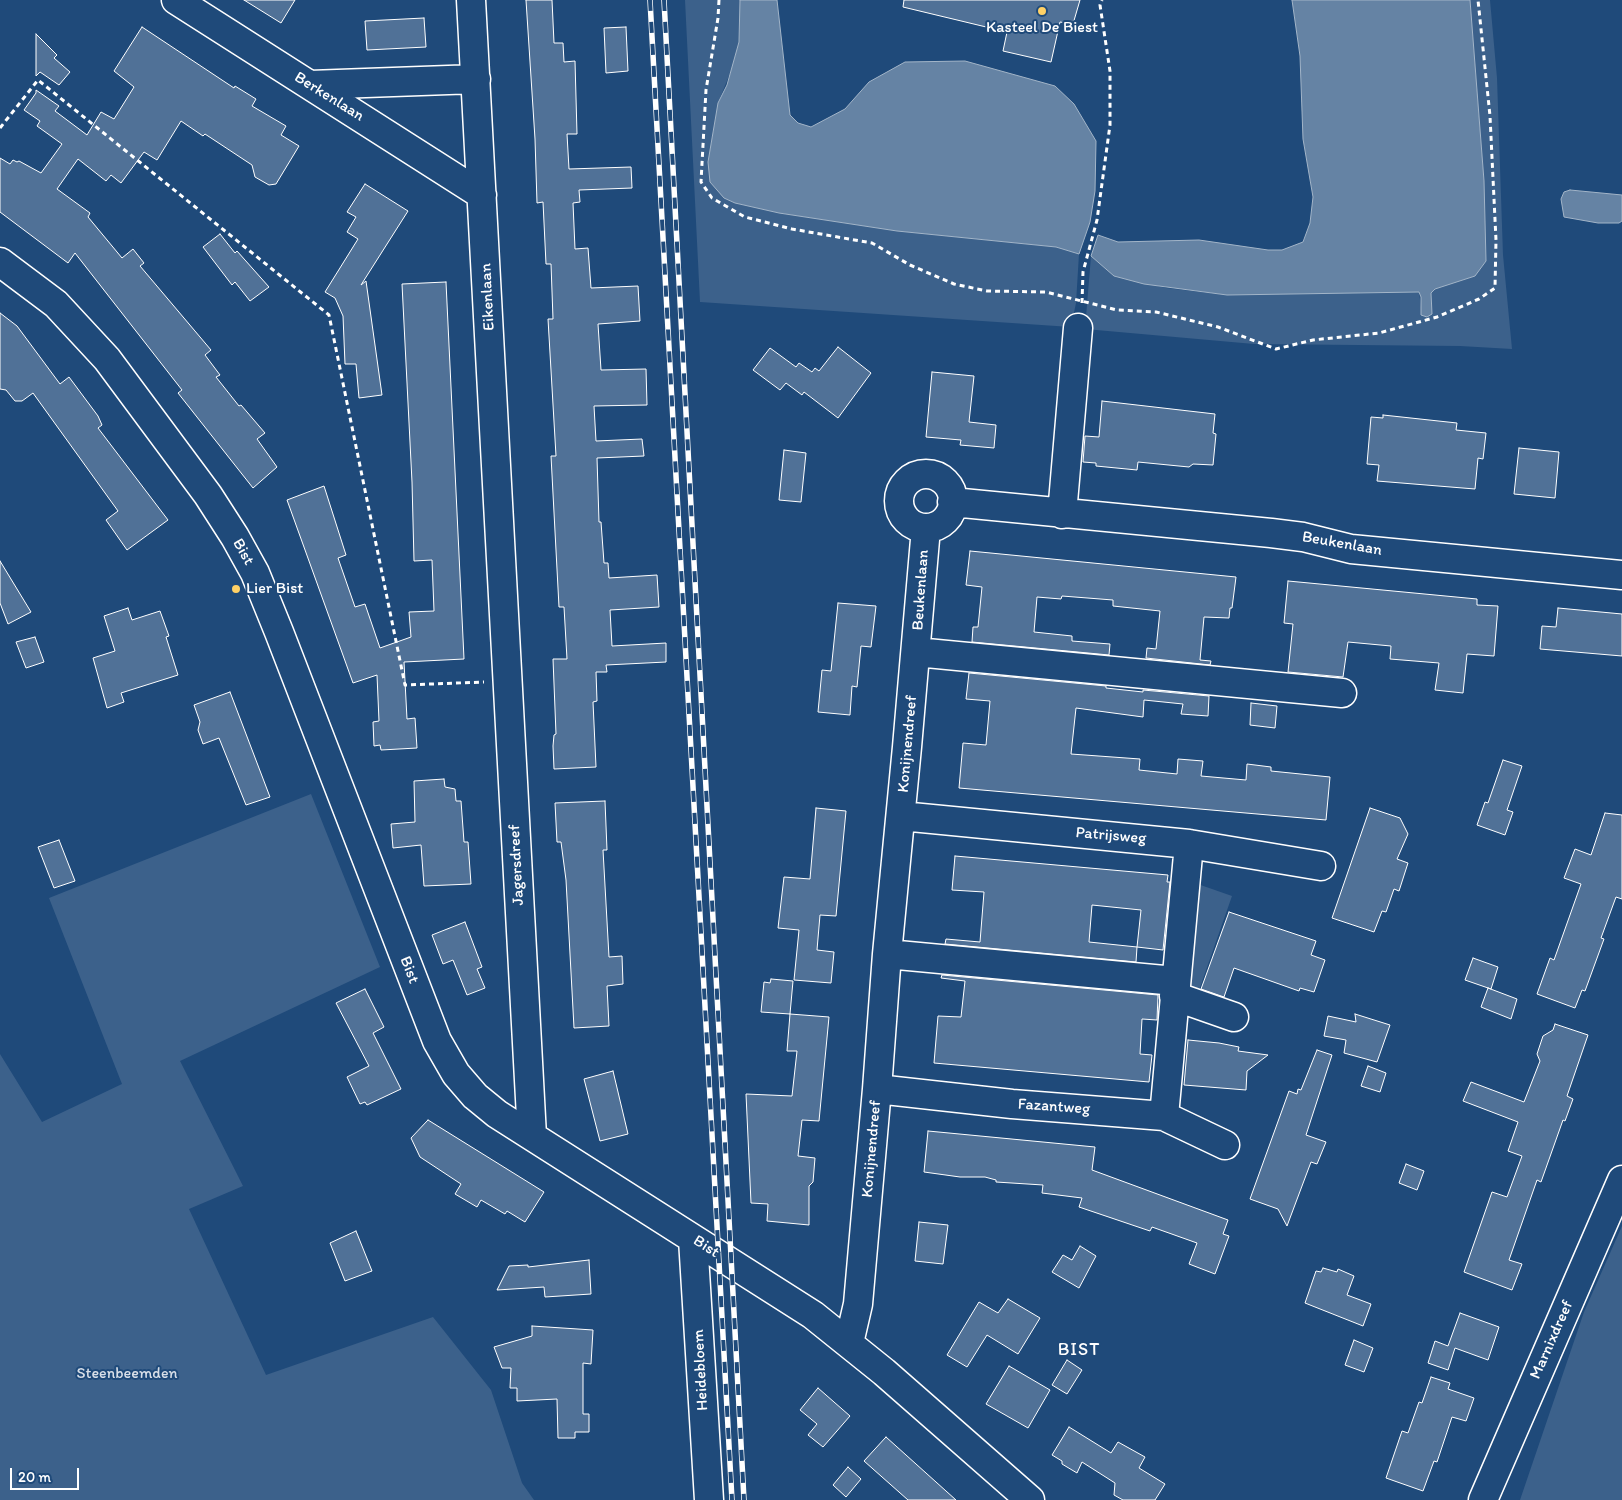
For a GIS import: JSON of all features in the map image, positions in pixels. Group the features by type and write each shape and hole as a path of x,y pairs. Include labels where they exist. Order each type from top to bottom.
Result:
{"street":[{"name":"Berkenlaan","path":"176,0 482,195"},
{"name":"Eikenlaan","path":"472,0 502,594"},
{"path":"310,85 476,79"},
{"name":"Bist","path":"0,262 56,304 107,359 208,495 255,572 437,1042 456,1074 475,1096 497,1114 814,1315 849,1343 1030,1500"},
{"path":"1062,514 1080,315"},
{"name":"Beukenlaan","path":"917,476 934,476 947,486 952,502 946,518 940,524 926,528 917,527 904,517 899,501 904,485 917,476"},
{"name":"Beukenlaan","path":"952,502 1271,533 1303,537 1351,549 1622,575"},
{"name":"Beukenlaan","path":"916,652 926,528"},
{"name":"Jagersdreef","path":"502,594 532,1136"},
{"path":"916,652 1342,693"},
{"name":"Konijnendreef","path":"849,1343 858,1304 878,1090 886,954 916,652"},
{"name":"Patrijsweg","path":"901,816 1188,844 1321,866"},
{"path":"1164,1116 1188,844"},
{"path":"886,954 1175,989 1234,1017"},
{"name":"Fazantweg","path":"878,1090 1012,1104 1164,1116 1225,1145"},
{"name":"Marnixdreef","path":"1483,1500 1622,1180"},
{"name":"Heidebloem","path":"693,1239 709,1500"}],"path":[{"path":"719,0 718,18 706,90 701,182 712,198 745,217 792,229 872,243 910,265 954,284 987,291 1046,292 1080,315 1117,310 1156,312 1218,328 1276,349 1313,340 1379,333 1437,317 1479,299 1495,288 1496,240 1490,116 1478,0"},
{"path":"1080,315 1083,272 1097,220 1110,125 1110,72 1100,6 1102,0"},
{"path":"0,128 38,80 330,315 405,685 507,681"}],"green space":[{"path":"685,0 740,0 739,42 735,61 718,103 708,162 724,198 735,203 779,213 897,231 1056,247 1079,254 1076,303 1071,327 700,302"},
{"path":"1470,0 1490,0 1497,78 1503,255 1512,349 1460,346 1254,344 1085,329 1091,256 1114,276 1166,288 1227,295 1419,292 1421,307 1432,303 1431,293 1435,289 1475,276 1486,261 1484,181"},
{"name":"Steenbeemden","path":"311,794 380,967 180,1061 243,1186 189,1209 266,1375 433,1317 491,1390 522,1483 534,1500 0,1500 0,1054 42,1122 122,1084 49,898"},
{"path":"1192,882 1232,896 1197,996 1183,992"},
{"path":"1622,1226 1622,1500 1520,1500 1584,1312"}],"shaded area":[{"path":"740,0 777,0 790,115 798,123 811,127 845,109 869,82 905,62 965,61 1055,86 1074,104 1096,141 1095,191 1090,222 1079,254 1056,247 897,231 779,213 735,203 724,198 710,182 708,162 718,103 727,85 739,42"},
{"path":"1292,0 1470,0 1484,181 1486,261 1475,276 1435,289 1431,293 1432,314 1427,317 1421,315 1421,297 1419,292 1227,295 1144,284 1114,276 1091,256 1098,235 1118,242 1199,240 1268,250 1282,250 1303,242 1310,223 1313,197 1303,139 1300,56"},
{"path":"1570,190 1622,195 1622,221 1619,223 1598,223 1564,217 1561,199 1564,192"}],"building":[{"path":"244,0 295,0 281,23"},
{"path":"526,0 552,0 554,43 563,43 564,62 575,61 577,134 567,134 569,169 631,167 632,188 579,190 580,202 573,203 575,249 588,248 591,288 638,286 640,321 598,324 601,370 646,369 647,405 594,406 596,441 642,439 644,456 597,458 599,522 601,522 604,563 608,563 609,578 657,575 659,607 610,610 612,646 666,643 666,662 606,665 607,672 596,672 597,701 593,702 596,767 554,769 553,746 554,735 556,734 553,659 567,659 564,607 559,607 551,456 556,456 548,319 553,319 551,264 546,264 543,202 537,203"},
{"path":"904,0 1080,0 1073,24 1060,22 1051,62 1003,51 1007,32 903,7"},
{"path":"424,18 426,47 367,50 365,21"},
{"path":"142,27 234,88 235,86 256,99 252,106 286,126 281,135 299,146 276,184 269,185 255,177 252,165 205,134 203,136 181,121 157,160 144,152 121,183 111,175 106,181 78,159 57,189 90,213 88,217 122,258 133,249 144,263 140,266 211,350 205,355 220,375 216,377 239,406 241,405 265,433 257,439 277,467 253,488 178,393 182,390 75,253 68,263 0,212 0,158 10,164 13,160 19,161 41,173 62,144 37,126 40,121 24,110 36,93 36,90 59,106 55,111 87,135 101,112 114,119 134,87 114,71"},
{"path":"626,27 628,71 606,73 604,28"},
{"path":"36,34 57,55 54,58 70,72 59,85 40,72 36,76"},
{"path":"365,184 408,211 361,285 366,281 382,395 359,398 356,364 345,364 343,316 335,298 325,292 358,239 347,232 356,217 347,212"},
{"path":"220,234 235,253 237,251 269,287 250,301 235,282 232,285 203,247"},
{"path":"446,282 464,659 404,662 407,719 415,718 417,748 381,750 380,745 374,746 373,722 379,721 377,675 353,683 287,500 324,486 346,555 338,558 355,607 365,604 380,648 411,637 409,612 434,611 432,560 414,561 402,284"},
{"path":"0,313 17,326 60,384 69,377 98,416 102,425 98,428 168,520 127,550 106,520 118,511 33,393 22,401 15,401 6,390 0,389"},
{"path":"838,347 871,373 838,418 804,392 802,395 786,383 780,390 753,370 770,348 796,367 799,363 812,372 815,368 819,371"},
{"path":"932,372 974,376 969,422 996,425 994,448 960,445 961,440 926,437"},
{"path":"1102,401 1215,414 1213,433 1216,434 1213,465 1193,464 1189,467 1138,462 1137,470 1096,466 1096,463 1083,462 1085,436 1099,437"},
{"path":"1383,415 1457,423 1456,430 1486,433 1483,459 1478,458 1475,489 1377,481 1379,465 1367,464 1371,417 1383,418"},
{"path":"1519,448 1559,452 1555,498 1514,494"},
{"path":"784,450 806,453 801,502 779,500"},
{"path":"970,551 1236,577 1232,608 1230,608 1229,618 1204,617 1200,660 1211,661 1210,665 1146,658 1147,648 1156,649 1160,611 1113,606 1113,600 1062,596 1061,599 1037,597 1034,632 1072,636 1072,641 1110,644 1109,655 972,642 973,627 978,627 982,587 966,585"},
{"path":"0,561 31,612 8,624 0,603"},
{"path":"1288,581 1477,599 1477,605 1498,606 1494,656 1467,654 1463,693 1435,690 1439,663 1390,659 1391,646 1348,642 1343,677 1288,672 1293,624 1284,623"},
{"path":"838,603 876,606 871,647 861,646 857,687 852,686 850,715 818,712 822,670 831,671"},
{"path":"128,608 132,620 160,611 169,636 166,637 178,675 121,693 124,702 107,708 93,658 115,651 104,616"},
{"path":"1558,608 1622,614 1622,656 1540,649 1542,626 1556,627"},
{"path":"35,637 44,662 26,668 16,642"},
{"path":"969,673 1106,686 1106,688 1143,692 1143,690 1209,696 1208,716 1181,714 1183,704 1144,700 1143,717 1076,708 1071,754 1140,759 1139,770 1177,774 1178,759 1203,761 1201,776 1246,780 1247,764 1271,767 1271,771 1330,777 1326,820 959,788 963,743 986,745 990,701 966,699"},
{"path":"230,692 270,797 246,805 219,738 203,744 198,730 200,722 194,705"},
{"path":"1251,703 1277,706 1275,728 1250,725"},
{"path":"1503,760 1522,766 1507,810 1513,812 1505,835 1477,825 1485,802 1488,803"},
{"path":"444,779 445,787 455,789 456,801 461,801 464,842 468,842 471,884 424,886 421,845 393,848 391,824 415,822 414,781"},
{"path":"605,801 607,850 603,850 609,957 622,956 623,984 607,986 609,1026 574,1028 566,880 561,842 557,842 555,803"},
{"path":"816,808 846,811 836,916 820,915 817,950 834,952 831,983 794,980 799,930 778,928 784,877 810,879"},
{"path":"1370,808 1400,818 1408,834 1397,859 1408,863 1399,891 1394,889 1386,912 1382,911 1374,932 1332,918"},
{"path":"1605,813 1622,815 1622,899 1616,897 1601,938 1604,939 1585,991 1582,990 1575,1008 1537,994 1550,958 1554,960 1581,884 1564,878 1575,849 1591,855"},
{"path":"59,840 75,881 54,888 38,847"},
{"path":"955,856 1168,875 1167,882 1170,882 1163,950 1137,947 1136,962 945,944 946,939 980,942 984,892 952,890","holes":["1092,905 1141,910 1137,947 1089,942"]},
{"path":"1229,912 1316,941 1311,955 1325,960 1314,992 1300,988 1299,991 1234,968 1224,997 1201,989"},
{"path":"465,922 482,967 477,969 485,988 467,995 453,960 443,964 432,935"},
{"path":"1473,958 1498,967 1491,989 1465,980"},
{"path":"942,975 1158,995 1157,1020 1142,1019 1140,1054 1152,1055 1149,1082 934,1063 938,1016 961,1017 965,981 941,978"},
{"path":"771,979 793,981 790,1014 761,1012 764,982 770,983"},
{"path":"1488,988 1517,999 1511,1019 1481,1007"},
{"path":"365,989 384,1027 373,1033 401,1089 367,1105 365,1102 360,1104 347,1077 369,1066 336,1003"},
{"path":"790,1014 829,1017 819,1121 802,1120 798,1156 815,1158 813,1182 809,1186 809,1225 767,1221 768,1204 751,1203 746,1094 792,1096 797,1051 787,1051"},
{"path":"1355,1014 1390,1025 1377,1062 1344,1053 1346,1040 1324,1036 1328,1016 1356,1022"},
{"path":"1555,1024 1588,1035 1567,1096 1573,1099 1565,1121 1563,1120 1541,1182 1537,1180 1509,1260 1522,1264 1512,1290 1464,1272 1492,1192 1507,1197 1522,1156 1508,1151 1518,1122 1463,1101 1471,1082 1524,1102 1540,1061 1537,1054 1543,1036 1553,1030"},
{"path":"1188,1040 1219,1043 1239,1047 1238,1051 1268,1055 1247,1071 1246,1090 1184,1085"},
{"path":"1317,1050 1332,1055 1306,1135 1326,1142 1317,1164 1311,1162 1287,1226 1278,1209 1250,1199 1289,1091 1297,1094 1298,1089 1301,1090"},
{"path":"1368,1066 1386,1073 1380,1092 1361,1086"},
{"path":"613,1071 628,1134 600,1141 584,1079"},
{"path":"428,1120 544,1192 525,1222 507,1211 505,1214 481,1200 477,1207 455,1194 461,1184 420,1157 411,1138"},
{"path":"928,1131 1095,1147 1092,1170 1228,1220 1223,1234 1229,1236 1215,1274 1189,1264 1197,1243 1152,1227 1150,1231 1079,1207 1082,1198 1042,1193 1043,1185 996,1182 996,1180 985,1177 960,1177 924,1172"},
{"path":"1406,1164 1424,1171 1417,1190 1399,1183"},
{"path":"919,1222 948,1225 943,1264 915,1261"},
{"path":"356,1231 372,1271 345,1281 330,1243"},
{"path":"1080,1246 1096,1256 1079,1288 1052,1272 1063,1255 1072,1260"},
{"path":"589,1260 591,1294 545,1297 544,1287 497,1290 509,1266 528,1265 528,1267"},
{"path":"1323,1268 1337,1272 1338,1269 1354,1276 1347,1295 1371,1304 1363,1326 1305,1303 1316,1271 1321,1272"},
{"path":"1008,1299 1040,1318 1018,1354 987,1335 967,1367 947,1355 979,1302 998,1313"},
{"path":"1460,1313 1499,1327 1488,1360 1455,1348 1448,1370 1428,1363 1435,1341 1448,1346"},
{"path":"532,1326 593,1330 591,1364 583,1363 583,1414 589,1414 589,1432 575,1432 575,1438 558,1438 557,1399 517,1401 517,1388 510,1388 511,1368 502,1368 494,1347 532,1336"},
{"path":"1354,1340 1373,1348 1364,1372 1345,1365"},
{"path":"1067,1360 1082,1370 1067,1394 1052,1385"},
{"path":"1009,1366 1050,1390 1028,1428 986,1404"},
{"path":"1431,1377 1450,1383 1448,1389 1474,1398 1466,1421 1452,1417 1437,1462 1434,1461 1423,1491 1386,1478 1402,1431 1408,1433 1419,1402 1422,1403"},
{"path":"818,1388 850,1416 823,1447 808,1435 817,1424 800,1410"},
{"path":"1069,1427 1111,1453 1118,1442 1145,1457 1139,1468 1165,1484 1155,1500 1123,1500 1114,1495 1115,1483 1082,1462 1077,1473 1062,1464 1062,1461 1052,1455"},
{"path":"886,1437 956,1500 908,1500 864,1461"},
{"path":"848,1467 861,1479 846,1497 833,1485"}],"railway":[{"path":"650,0 732,1500"},
{"path":"664,0 744,1500"}],"place":[{"name":"Kasteel De Biest","path":"1042,11"},
{"name":"Lier Bist","path":"236,589"}],"district":[{"name":"BIST","path":"1079,1350"}]}
